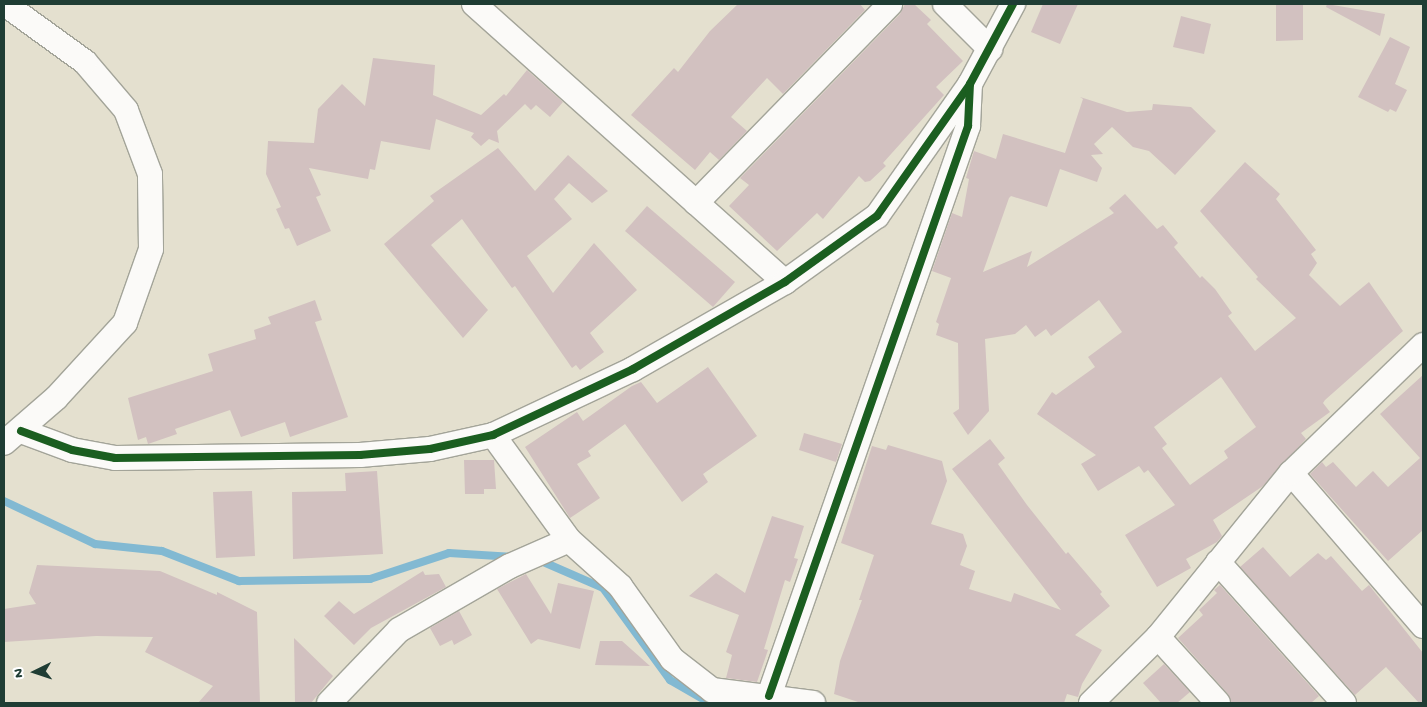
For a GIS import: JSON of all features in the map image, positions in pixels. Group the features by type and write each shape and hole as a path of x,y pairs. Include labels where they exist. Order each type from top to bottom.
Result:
{"street":[{"path":"5,4 85,62 126,110 150,174 151,249 125,323 56,398 12,437"},
{"path":"474,4 785,282"},
{"path":"696,203 890,4"},
{"path":"944,4 990,49"},
{"path":"12,437 115,458 360,455 430,449 493,435 632,369 785,282 876,216 970,84 1013,4"},
{"path":"761,699 968,126 970,84"},
{"path":"1090,703 1158,637 1290,473 1423,345"},
{"path":"493,435 568,540 620,586 672,659 712,690 761,699 813,703"},
{"path":"1290,473 1423,626"},
{"path":"329,703 399,630 510,566 568,540"},
{"path":"1218,562 1344,703"},
{"path":"1158,637 1218,703"}],"building":[{"path":"738,4 860,4 865,10 783,94 767,78 731,117 747,131 719,160 710,152 695,170 631,115 674,68 678,72 710,31"},
{"path":"905,4 914,4 931,20 927,24 963,61 936,87 944,95 883,163 886,166 870,181 865,182 859,176 823,219 817,213 777,251 729,206 749,185 740,178 900,14"},
{"path":"1043,4 1078,4 1060,44 1031,32"},
{"path":"1276,4 1303,4 1303,40 1276,41"},
{"path":"1327,4 1385,14 1380,36 1326,7"},
{"path":"1181,16 1211,24 1204,54 1173,47"},
{"path":"1390,37 1410,47 1395,84 1407,90 1396,112 1390,109 1388,112 1358,97"},
{"path":"373,58 435,65 433,95 481,115 504,94 506,96 527,70 563,102 550,117 536,105 531,110 525,104 497,131 499,143 489,139 481,146 471,137 474,133 436,119 430,150 381,141 375,170 370,169 368,179 309,168 321,195 316,197 331,231 297,246 289,228 285,229 276,209 281,207 266,174 268,141 314,143 318,109 342,84 365,106"},
{"path":"1080,97 1127,112 1152,110 1153,104 1191,107 1216,131 1175,175 1149,151 1133,147 1112,127 1094,144 1103,154 1091,155 1102,168 1097,182 1060,169 1047,207 1011,196 1009,198 983,272 1032,251 1027,267 1114,213 1109,208 1125,194 1157,229 1163,225 1178,243 1174,247 1200,278 1202,276 1215,289 1232,313 1228,316 1255,351 1296,318 1256,279 1258,277 1200,211 1245,162 1280,194 1276,199 1316,250 1311,254 1317,263 1309,275 1340,306 1369,282 1403,331 1325,400 1323,403 1330,412 1301,433 1306,439 1263,486 1213,520 1222,536 1217,542 1186,559 1191,568 1157,587 1125,535 1175,505 1148,470 1144,473 1139,466 1098,491 1081,464 1096,455 1037,414 1052,392 1056,395 1095,367 1088,357 1122,332 1099,300 1051,336 1046,329 1035,337 1026,325 1015,334 985,339 989,411 968,435 953,413 959,409 958,343 936,335 939,324 936,322 951,278 932,271 952,213 962,217 969,179 966,178 974,151 996,159 1003,134 1065,153 1083,99","holes":["1221,377 1256,427 1224,451 1228,458 1190,485 1162,448 1167,444 1154,427"]},
{"path":"498,148 535,191 568,155 608,191 592,203 569,183 554,199 572,219 527,256 553,293 594,243 637,290 590,333 604,352 580,370 576,365 572,368 515,286 512,288 462,219 431,245 488,310 463,338 384,244 434,201 430,196"},
{"path":"647,206 735,282 713,307 625,231"},
{"path":"315,300 322,320 315,322 348,417 290,437 285,422 241,437 230,410 175,429 177,434 148,444 146,437 138,440 128,398 213,371 208,354 256,339 254,330 271,324 268,317"},
{"path":"708,367 757,436 703,474 708,482 682,502 625,424 588,451 591,456 577,464 600,498 570,518 525,447 577,412 583,421 632,386 641,382 657,403"},
{"path":"1423,375 1423,530 1388,561 1310,474 1322,462 1326,467 1333,462 1356,487 1373,471 1388,487 1420,458 1380,414"},
{"path":"804,433 842,444 836,462 799,450"},
{"path":"990,439 1005,458 998,464 1027,505 1066,554 1068,552 1102,592 1100,594 1110,606 1075,635 1102,650 1082,684 1078,697 1067,694 1064,703 861,703 834,694 840,661 862,600 859,600 874,555 841,543 872,446 886,450 888,445 942,461 947,481 931,524 963,534 967,546 960,565 975,571 969,589 1011,602 1014,593 1061,610 952,469"},
{"path":"464,460 494,460 496,489 484,489 484,494 465,494"},
{"path":"377,471 383,554 293,559 292,492 346,491 345,473"},
{"path":"252,491 255,556 216,558 213,492"},
{"path":"772,516 804,526 794,558 798,559 790,582 785,580 764,649 768,650 757,682 726,678 732,655 726,652 739,615 689,596 716,573 745,593"},
{"path":"1263,547 1290,577 1318,553 1326,560 1331,556 1362,591 1369,585 1423,653 1423,703 1419,703 1386,667 1355,695 1240,567"},
{"path":"37,565 160,571 217,595 217,592 257,612 260,703 198,703 213,686 145,652 153,637 96,636 4,642 4,609 36,604 29,593"},
{"path":"423,571 425,575 439,574 446,587 371,628 354,645 324,616 339,601 354,614"},
{"path":"526,574 551,614 558,583 594,591 580,649 538,639 531,644 497,589"},
{"path":"1220,585 1319,696 1311,703 1231,703 1228,694 1178,638 1203,615 1199,610 1217,593 1214,590"},
{"path":"459,611 472,635 454,645 452,640 440,646 430,628"},
{"path":"294,638 333,676 311,703 295,703"},
{"path":"600,641 622,641 650,666 595,665"},
{"path":"1164,664 1190,692 1177,703 1161,703 1143,683"}],"waterway":[{"path":"4,501 95,544 162,551 239,581 370,579 449,553 512,557"},
{"path":"541,561 603,588 670,680 710,703"}],"cycle path":[{"path":"21,431 72,450 115,458 360,455 430,449 493,435 633,369 785,282 877,216 970,84 1013,4"},
{"path":"769,696 968,126 970,84"}]}
